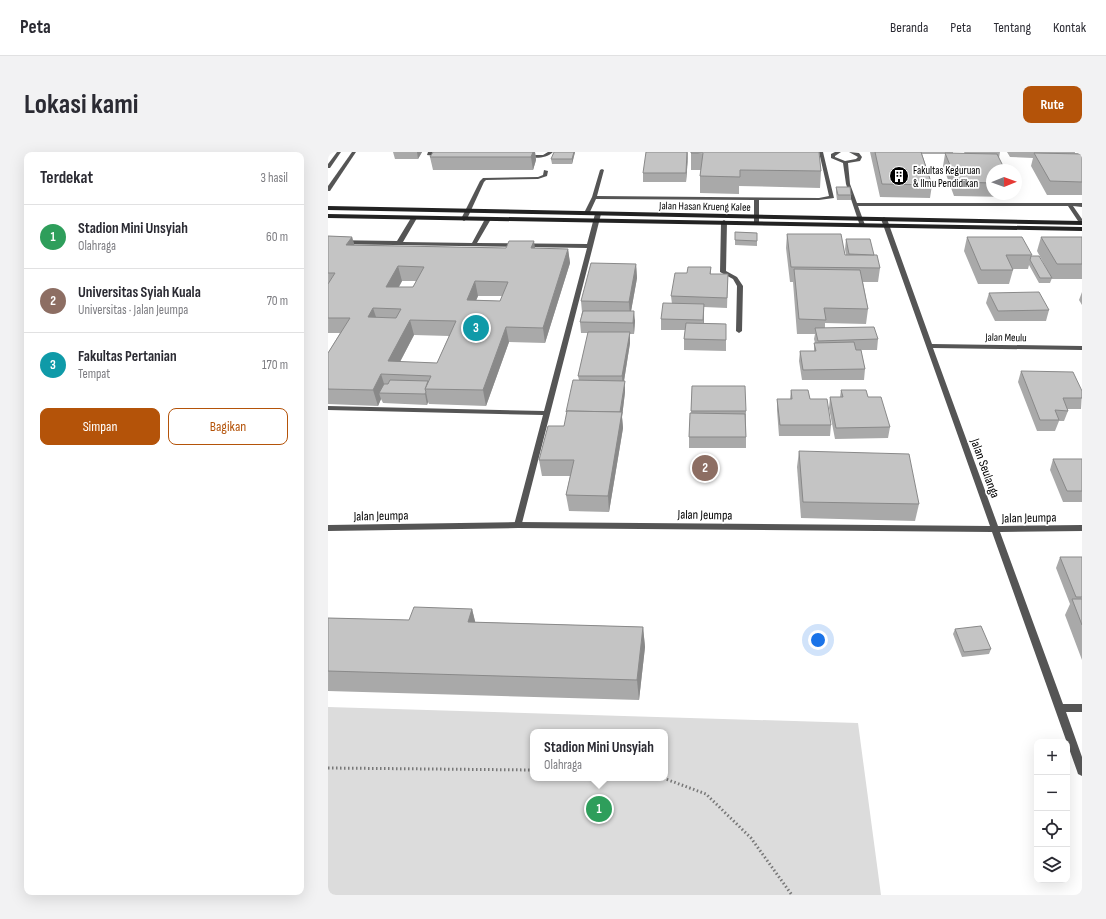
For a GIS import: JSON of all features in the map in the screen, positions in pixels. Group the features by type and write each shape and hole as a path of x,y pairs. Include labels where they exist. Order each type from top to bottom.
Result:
{"street":[{"path":"328,167 339,152"},
{"path":"328,190 354,152"},
{"path":"430,152 429,154 436,156 451,156"},
{"path":"519,156 542,156 552,152"},
{"path":"594,196 819,199 832,197 821,152"},
{"path":"839,152 833,155 833,158 845,162 858,160 860,157 851,152"},
{"path":"845,162 848,184 862,225"},
{"path":"587,213 602,170"},
{"path":"464,218 482,181 485,179 538,178 545,176 546,171"},
{"path":"756,198 757,220"},
{"path":"855,204 1082,204"},
{"path":"1070,205 1082,223"},
{"name":"Jalan Hasan Krueng Kalee","path":"328,208 587,213 862,225 885,222 1082,223"},
{"path":"518,525 598,214"},
{"name":"Jalan Hasan Krueng Kalee","path":"328,216 724,222 757,220 859,219 885,222 1082,229"},
{"path":"399,243 414,218"},
{"path":"474,244 488,219"},
{"path":"724,222 723,272 734,278 740,286 739,331"},
{"name":"Jalan Seulanga","path":"885,222 1082,771"},
{"path":"328,242 590,246"},
{"name":"Jalan Meulu","path":"930,346 1082,348"},
{"path":"328,408 546,413"},
{"name":"Jalan Jeumpa","path":"328,528 518,525 995,529 1082,528"},
{"path":"1060,708 1082,708"}],"path":[{"path":"328,768 530,770"},
{"path":"668,780 706,794 751,838 792,895"}],"shaded area":[{"path":"328,707 858,723 881,895 328,895"}],"building":[{"path":"433,152 533,152 531,157 430,157"},
{"path":"554,152 574,152 572,159 551,159"},
{"path":"646,152 687,152 686,173 643,173"},
{"path":"691,152 819,152 821,171 740,170 740,177 700,176 703,153"},
{"name":"Fakultas Keguruan & Ilmu Pendidikan","path":"875,152 921,152 932,185 882,184"},
{"path":"945,153 997,154 1002,164 986,164 986,183 957,182"},
{"path":"1034,153 1082,154 1082,182 1050,181"},
{"path":"836,187 850,187 851,195 838,195"},
{"path":"735,232 757,233 757,241 735,240"},
{"path":"787,234 841,234 845,255 877,255 880,268 791,267"},
{"path":"328,236 352,237 346,245 506,248 509,241 534,241 531,248 568,249 543,328 506,327 483,390 425,389 431,376 381,374 373,390 328,389 328,353 350,318 328,318 328,284 335,273 328,273","holes":["398,266 424,267 413,287 386,287","475,281 508,282 500,301 467,300","373,308 401,309 396,318 368,317","410,320 456,321 437,363 388,361"]},
{"path":"967,237 1022,237 1032,255 1006,255 1013,270 981,270"},
{"path":"1041,237 1082,237 1082,264 1057,264"},
{"path":"846,239 870,239 874,255 849,254"},
{"path":"1031,256 1039,256 1052,278 1040,278 1030,260"},
{"path":"591,263 636,264 629,302 581,301"},
{"path":"688,267 711,267 710,274 728,274 727,298 671,296 675,273 687,273"},
{"path":"794,269 860,270 868,309 824,308 826,320 799,319"},
{"path":"1039,292 1049,310 998,311 989,293"},
{"path":"663,303 704,304 703,320 661,319"},
{"path":"583,311 634,311 633,323 580,322"},
{"path":"686,323 726,324 726,340 684,339"},
{"path":"874,327 878,339 818,341 815,328"},
{"path":"588,332 630,332 622,376 578,376"},
{"path":"854,342 856,350 861,350 865,369 803,370 800,351 816,351 814,343"},
{"path":"1021,371 1073,372 1082,391 1082,398 1063,398 1068,411 1055,410 1059,420 1040,420"},
{"path":"390,380 428,381 425,394 379,393 384,384 388,384"},
{"path":"573,380 625,381 620,412 566,412"},
{"path":"692,386 745,386 746,411 691,411"},
{"path":"791,390 808,390 810,399 827,399 831,425 780,425 777,399 792,399"},
{"path":"841,390 866,390 868,397 881,397 890,427 836,428 830,397 843,397"},
{"path":"567,411 622,412 608,496 566,495 574,460 539,460 548,426 564,426"},
{"path":"690,413 745,414 746,437 689,437"},
{"path":"799,451 909,454 919,504 803,502"},
{"path":"1053,459 1082,459 1082,491 1067,491"},
{"path":"1060,557 1082,557 1082,597 1076,597"},
{"path":"1072,599 1082,599 1082,625"},
{"path":"414,607 472,609 468,622 643,627 637,680 328,671 328,618 409,620"},
{"path":"981,626 991,649 964,652 955,629"}],"place":[{"name":"Fakultas Keguruan & Ilmu Pendidikan","path":"899,176"},
{"name":"Fakultas Pertanian","path":"476,328"},
{"name":"Universitas Syiah Kuala","path":"705,468"},
{"name":"Stadion Mini Unsyiah","path":"599,809"}]}
